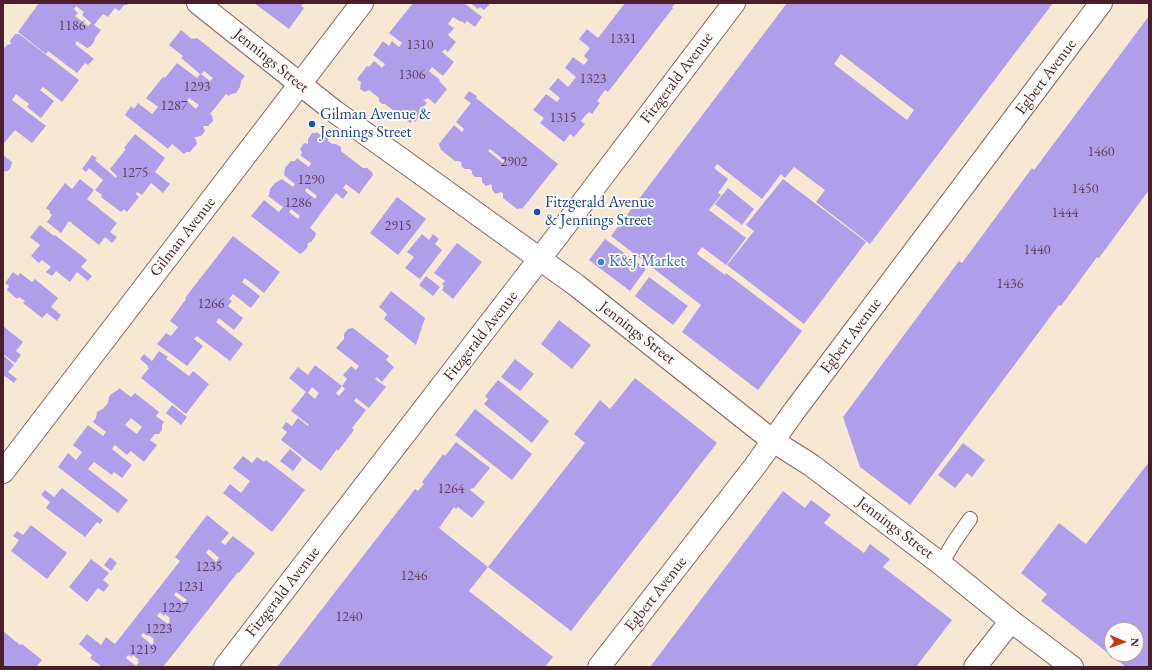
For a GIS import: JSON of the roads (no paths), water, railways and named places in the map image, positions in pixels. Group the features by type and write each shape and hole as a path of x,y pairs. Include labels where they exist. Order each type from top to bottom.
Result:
{"street":[{"name":"Jennings Street","path":"198,3 334,111 576,285 773,441 811,465 941,564 1011,621 1072,667"},
{"name":"Gilman Avenue","path":"3,472 362,3"},
{"name":"Fitzgerald Avenue","path":"225,667 540,260 734,3"},
{"name":"Egbert Avenue","path":"599,667 755,466 1101,3"},
{"path":"975,667 1011,621"}],"lane":[{"path":"941,564 970,519"}],"place":[{"name":"Gilman Avenue & Jennings Street","path":"312,124"},
{"name":"Fitzgerald Avenue & Jennings Street","path":"537,212"},
{"name":"K&J Market","path":"601,262"}]}
